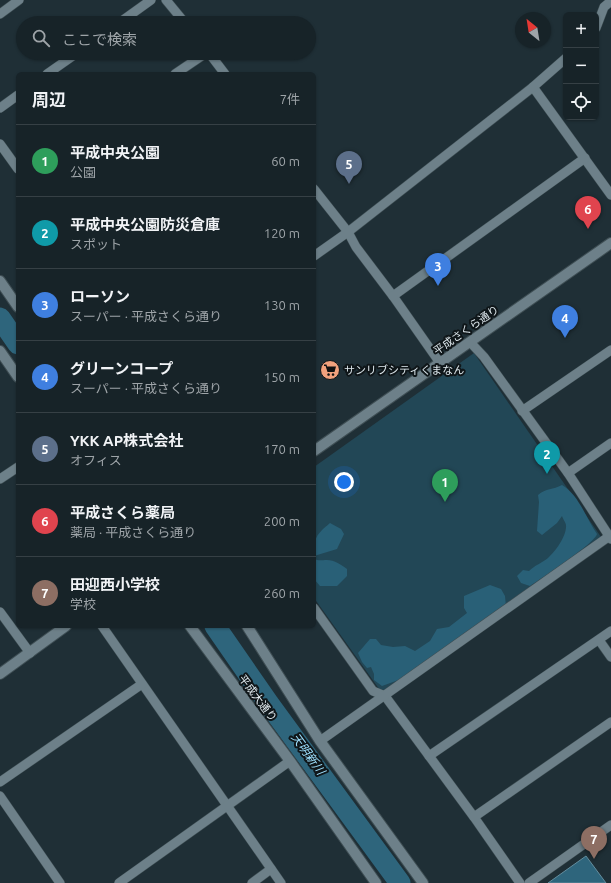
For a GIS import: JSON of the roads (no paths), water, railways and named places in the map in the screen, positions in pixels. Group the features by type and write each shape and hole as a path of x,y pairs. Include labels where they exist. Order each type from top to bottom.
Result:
{"street":[{"path":"0,14 19,0"},
{"path":"129,16 151,0"},
{"path":"166,0 179,16"},
{"path":"599,20 604,7 611,1"},
{"path":"50,72 67,60"},
{"path":"178,72 196,60"},
{"path":"213,60 223,72"},
{"path":"316,255 348,232 533,87 563,61"},
{"path":"533,87 611,195"},
{"path":"0,108 16,96"},
{"path":"0,144 16,166"},
{"path":"393,296 585,158"},
{"path":"316,192 348,232 356,247 393,296 440,363"},
{"name":"平成さくら通り","path":"316,450 611,243"},
{"path":"0,281 16,304"},
{"path":"320,741 610,537 568,473 484,357 470,342"},
{"path":"522,411 611,350"},
{"path":"0,351 16,375"},
{"path":"568,473 611,443"},
{"path":"0,479 16,468"},
{"path":"316,611 373,691 385,696 474,817 520,883"},
{"path":"0,612 30,653"},
{"path":"0,674 63,628"},
{"path":"103,628 281,883"},
{"name":"平成大通り","path":"191,628 290,761 376,883"},
{"path":"248,628 320,741 423,883"},
{"path":"429,756 611,631"},
{"path":"599,640 611,657"},
{"path":"0,782 142,684"},
{"path":"474,817 611,722"},
{"path":"118,883 290,761"},
{"path":"0,796 60,883"},
{"path":"528,883 611,825"},
{"path":"252,883 271,869"}],"waterway":[{"name":"天明新川","path":"0,318 16,341"},
{"name":"天明新川","path":"216,628 269,704 400,883"}],"place":[{"name":"YKK AP株式会社","path":"349,184"},
{"name":"平成さくら薬局","path":"588,229"},
{"name":"ローソン","path":"438,286"},
{"name":"グリーンコープ","path":"565,338"},
{"name":"サンリブシティくまなん","path":"330,370"},
{"name":"平成中央公園防災倉庫","path":"547,474"},
{"name":"平成中央公園","path":"445,502"},
{"name":"田迎西小学校","path":"594,859"}]}
